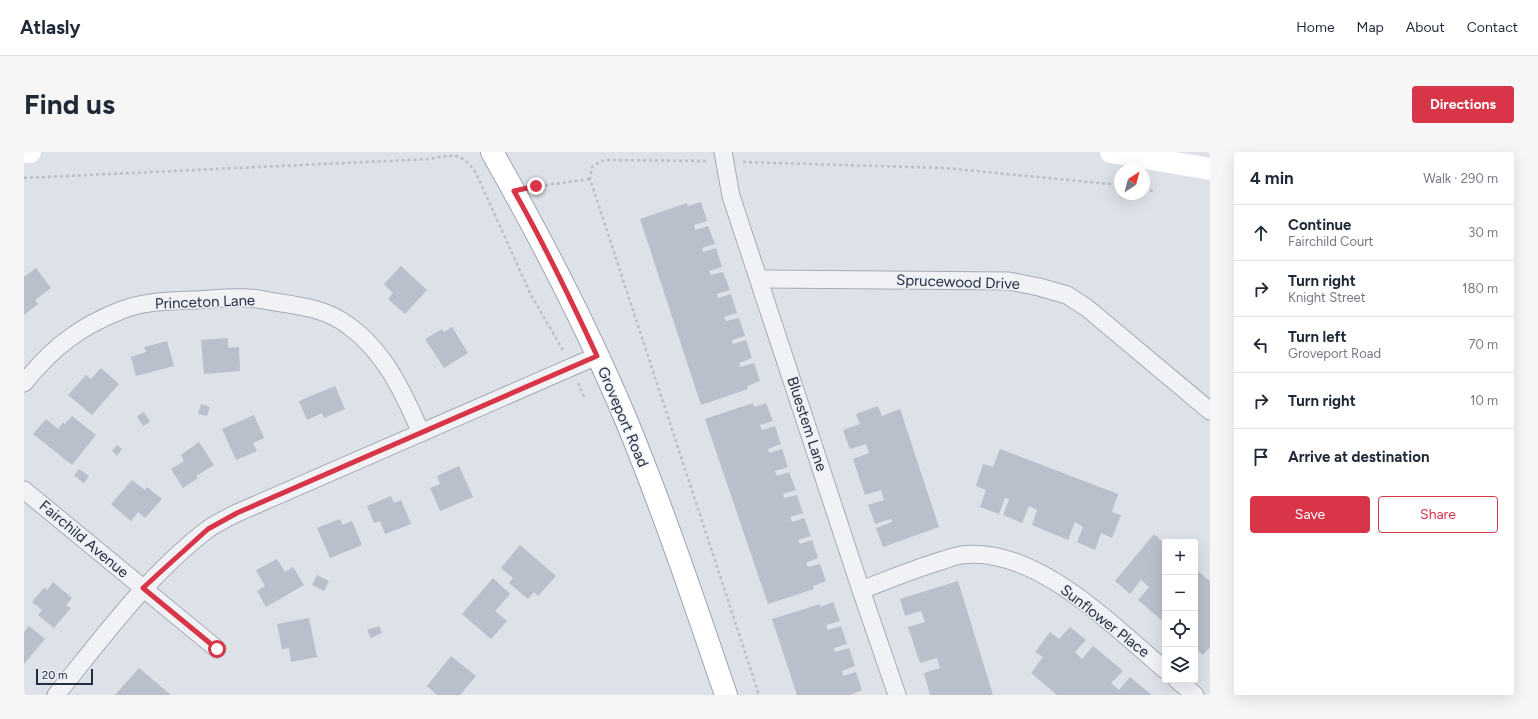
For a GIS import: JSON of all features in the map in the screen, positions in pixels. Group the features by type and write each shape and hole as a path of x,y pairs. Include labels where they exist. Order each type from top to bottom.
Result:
{"main road":[{"path":"24,152 30,152"},
{"name":"Groveport Road","path":"492,152 530,219 575,308 627,421 659,502 726,695"},
{"path":"1111,152 1159,156 1210,169"}],"street":[{"name":"Bluestem Lane","path":"723,152 731,196 897,695"},
{"name":"Sprucewood Drive","path":"759,279 1009,282 1039,286 1067,296 1087,308 1210,411"},
{"name":"Princeton Lane","path":"24,383 55,349 73,335 123,310 148,303 249,298 311,308 331,315 350,326 378,355 403,392 421,433"},
{"path":"56,695 143,588 208,529 237,513 597,356"},
{"name":"Fairchild Avenue","path":"24,490 217,649"},
{"name":"Sunflower Place","path":"861,590 930,564 962,555 996,556 1036,570 1076,595 1162,667"},
{"path":"1181,683 1195,695"}],"path":[{"path":"24,178 430,159 450,154 460,157 469,163 476,173 531,295 572,367 584,397"},
{"path":"489,199 499,194 536,186 590,179"}],"building":[{"path":"701,202 707,221 694,225 695,230 708,226 715,244 702,248 703,252 716,248 722,267 709,271 711,275 723,272 730,290 717,294 718,298 731,294 737,313 724,317 726,321 739,318 745,336 732,340 733,344 746,340 752,358 739,363 741,367 754,363 760,381 747,386 748,389 701,405 640,219 687,203 688,206"},
{"path":"401,266 427,290 405,314 388,299 393,293 384,284"},
{"path":"36,268 51,288 35,300 38,304 24,315 24,277"},
{"path":"452,327 468,353 444,368 425,339 442,329 444,332"},
{"path":"228,338 228,348 239,347 240,371 204,374 201,340"},
{"path":"167,341 174,366 136,376 131,357 146,352 144,347"},
{"path":"101,368 119,384 92,415 68,395 86,375 91,379"},
{"path":"335,386 345,409 324,418 322,413 307,420 299,401"},
{"path":"753,403 754,407 766,403 773,421 760,425 762,430 775,426 781,444 768,449 769,453 782,449 788,467 775,471 777,476 789,472 796,490 783,494 784,498 797,495 803,513 790,517 792,522 804,518 811,536 798,540 800,544 812,540 818,558 806,563 808,567 820,564 826,581 813,586 814,589 768,604 705,419"},
{"path":"201,404 210,407 207,416 198,414"},
{"path":"878,406 882,416 900,409 939,527 883,547 876,528 892,522 891,519 875,524 868,505 884,500 881,490 865,495 853,459 869,453 866,444 850,449 843,430 860,424 856,414"},
{"path":"144,412 150,422 143,426 137,416"},
{"path":"254,415 264,438 253,443 257,451 236,460 222,429"},
{"path":"72,416 96,435 72,465 33,434 46,419 58,429 63,422 65,424"},
{"path":"199,442 214,465 196,476 198,478 183,488 171,469 184,461 181,455"},
{"path":"117,445 122,449 117,456 112,451"},
{"path":"1000,449 1118,494 1112,512 1121,515 1112,538 1101,533 1095,550 1077,542 1083,527 1075,522 1068,540 1032,525 1037,510 1029,506 1022,523 1003,515 1009,499 1005,498 999,514 980,507 986,490 976,486 983,464 993,467"},
{"path":"459,466 473,497 440,511 430,488 440,484 437,476"},
{"path":"79,469 89,476 84,483 74,476"},
{"path":"132,480 145,490 147,487 162,499 145,518 138,512 131,521 111,504"},
{"path":"391,496 394,503 401,500 411,524 385,534 380,521 374,523 367,506"},
{"path":"340,519 342,525 352,521 362,545 330,558 317,528"},
{"path":"1154,534 1162,541 1162,620 1138,600 1149,587 1141,580 1130,594 1115,581"},
{"path":"520,545 556,576 538,596 534,592 528,599 509,583 513,578 501,568"},
{"path":"277,559 285,572 293,567 304,585 266,607 257,591 265,586 256,570"},
{"path":"1198,571 1210,581 1210,647 1203,655 1198,651"},
{"path":"317,575 329,581 324,591 312,585"},
{"path":"493,578 510,594 495,611 507,621 491,639 462,614"},
{"path":"958,581 993,695 930,695 924,673 940,668 937,658 920,663 908,627 925,622 921,611 905,616 900,599"},
{"path":"53,582 72,598 66,605 71,608 54,628 38,615 42,610 32,602 44,588 47,590"},
{"path":"833,602 840,621 826,625 828,630 841,626 847,644 834,648 835,652 849,648 855,666 842,671 843,676 856,672 862,690 850,695 797,695 772,619 820,604 820,607"},
{"path":"309,618 317,657 291,662 289,648 282,649 277,624"},
{"path":"29,626 45,639 24,664 24,632"},
{"path":"379,626 382,633 371,638 367,630"},
{"path":"1070,627 1086,640 1075,652 1082,659 1093,646 1123,671 1111,683 1119,690 1130,677 1152,695 1057,695 1031,673 1043,657 1035,652 1050,632 1059,639"},
{"path":"451,656 476,676 460,695 437,695 427,686"},
{"path":"139,668 171,695 115,695"}],"route":[{"path":"217,649 143,588 208,529 237,513 597,356 575,308 530,219 514,191 536,186"}]}
